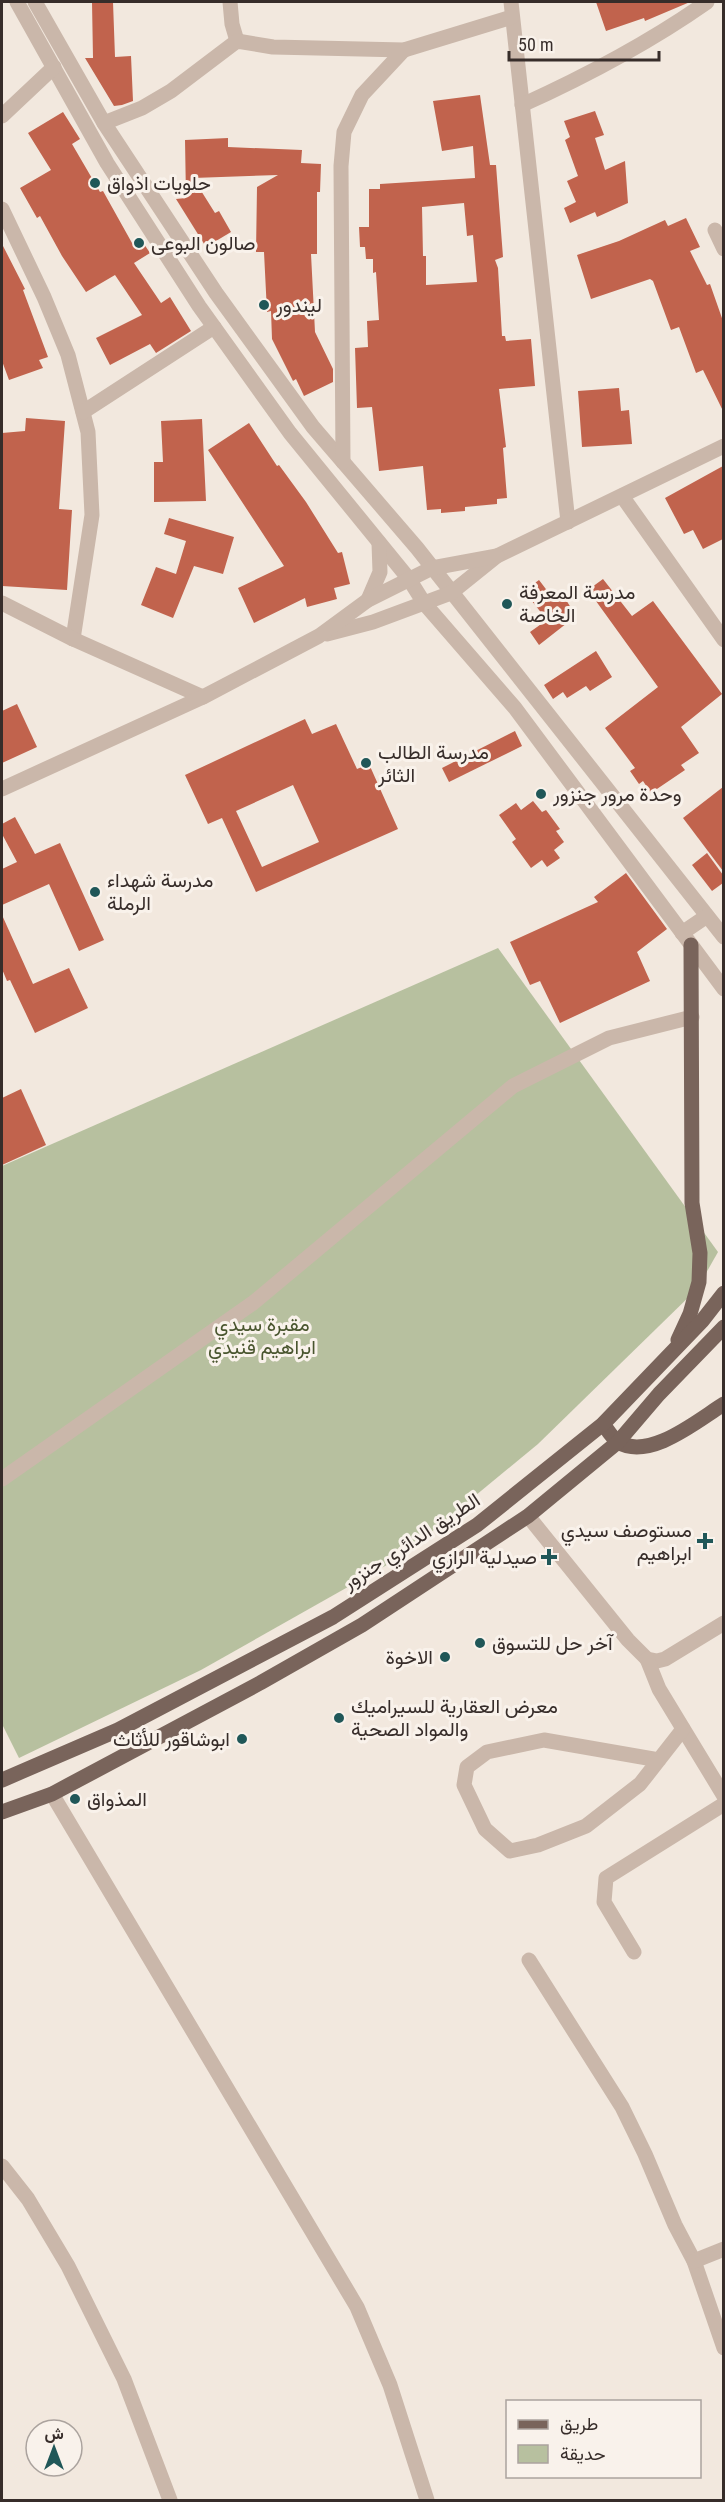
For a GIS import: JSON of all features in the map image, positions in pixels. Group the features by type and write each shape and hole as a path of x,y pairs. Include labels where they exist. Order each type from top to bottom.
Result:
{"main road":[{"path":"674,1350 690,1314 699,1282 700,1253 692,1203 692,1017 686,939"},
{"name":"الطريق الدائري جنزور","path":"2,1780 118,1730 333,1617 477,1525 603,1424 702,1321 723,1293"},
{"path":"2,1812 52,1794 197,1718 362,1624 528,1516 618,1442 658,1394 723,1327"},
{"path":"603,1424 618,1442 641,1447 656,1444 723,1404"}],"street":[{"path":"17,2 107,163 214,327 290,433 409,579 424,603 515,708 723,989"},
{"path":"34,2 104,123 216,293 314,427 525,683 723,937"},
{"path":"230,2 232,24 237,41"},
{"path":"522,105 563,86 665,30 707,2"},
{"path":"104,123 142,108 171,91 237,41 273,47 404,50 511,9 568,522"},
{"path":"343,462 341,166 344,132 362,95 404,50"},
{"path":"2,116 54,67"},
{"path":"2,208 44,297 68,355 88,432 92,514 73,639"},
{"path":"715,230 723,249"},
{"path":"82,412 214,327"},
{"path":"319,636 373,622 451,593 497,556 723,446"},
{"path":"622,496 723,640"},
{"path":"368,600 380,572 379,543"},
{"path":"2,789 203,697 319,636 368,600 432,568 497,556"},
{"path":"2,603 73,639 203,697"},
{"path":"686,939 707,916"},
{"path":"2,1479 253,1303 513,1086 609,1038 692,1017"},
{"path":"528,1516 628,1640 647,1659 659,1689 723,1796"},
{"path":"647,1659 657,1661 665,1659 723,1623"},
{"path":"658,1760 544,1740 487,1752 467,1767 465,1785 485,1829 510,1851 538,1845 586,1826 640,1784 683,1729"},
{"path":"52,1794 357,2307 390,2385 428,2500"},
{"path":"634,1952 604,1902 606,1878 723,1804"},
{"path":"529,1960 622,2107 675,2225 694,2261 723,2348"},
{"path":"2,2166 28,2199 68,2266 124,2379 170,2500"},
{"path":"694,2261 723,2249"}],"green space":[{"name":"مقبرة سيدي ابراهيم قنيدي","path":"498,948 718,1252 697,1289 538,1444 401,1557 201,1670 19,1758 2,1724 2,1166"}],"building":[{"path":"92,2 113,2 115,57 131,56 133,101 122,105 114,106 85,58 93,58"},
{"path":"596,2 690,2 645,21 644,18 606,31"},
{"path":"480,95 490,165 496,165 503,257 495,260 498,268 502,336 505,336 506,341 531,339 535,386 499,389 506,447 503,448 507,498 497,499 497,504 465,507 465,511 441,513 441,509 427,510 423,466 379,471 372,407 357,408 355,348 368,347 367,321 379,320 373,259 366,259 365,247 360,247 359,227 369,227 369,189 380,189 380,184 475,178 473,146 442,151 433,101","holes":["464,203 467,236 473,235 477,282 426,285 422,207"]},
{"path":"595,111 604,135 595,138 605,170 625,161 628,203 597,217 595,212 570,223 564,208 576,202 567,181 578,176 565,140 570,137 564,121"},
{"path":"63,112 80,139 72,144 100,192 103,191 132,243 140,238 150,253 134,263 161,303 170,297 191,331 156,353 150,344 110,365 96,338 142,315 115,275 86,292 62,256 40,216 37,218 20,188 51,170 28,133"},
{"path":"228,138 228,147 302,150 301,163 321,164 320,192 317,192 317,254 311,254 315,332 333,369 333,382 304,396 296,379 293,381 272,339 271,311 267,312 264,252 256,252 257,187 278,175 193,178 215,213 219,211 231,232 206,247 176,199 186,198 185,140"},
{"path":"686,218 700,247 690,251 707,285 710,284 723,321 723,411 703,370 696,373 679,327 671,330 653,281 650,279 591,299 577,255 619,241 665,220 668,226"},
{"path":"2,244 25,289 23,290 48,357 39,360 43,368 9,380 2,361"},
{"path":"619,388 621,411 629,410 632,444 582,447 578,391"},
{"path":"26,418 65,421 59,509 72,510 67,590 2,586 2,433 25,431"},
{"path":"202,419 206,501 154,502 154,462 163,462 161,421"},
{"path":"249,423 277,466 279,465 306,502 338,553 342,552 350,584 334,588 337,599 307,607 305,598 254,623 238,588 284,566 208,450"},
{"path":"723,466 723,539 703,549 693,530 684,534 665,498"},
{"path":"169,518 234,537 223,574 194,566 173,618 141,605 156,567 176,574 186,541 164,534"},
{"path":"603,579 632,616 653,601 722,694 681,727 699,753 681,765 685,770 651,793 643,781 639,784 630,771 635,768 605,728 658,687 588,590"},
{"path":"539,580 555,601 563,595 576,616 539,645 530,632 544,622 541,617 543,615 524,591"},
{"path":"596,651 612,677 590,691 586,686 567,698 563,692 553,699 544,685"},
{"path":"17,704 37,747 2,763 2,711"},
{"path":"305,719 312,734 336,724 357,769 369,764 398,829 256,892 222,818 208,824 185,775","holes":["293,785 319,842 262,867 236,811"]},
{"path":"515,731 522,746 449,782 442,768"},
{"path":"723,787 723,871 683,818"},
{"path":"533,801 542,812 546,810 560,829 556,831 564,842 554,850 560,858 547,867 542,860 531,868 512,842 516,839 499,815 516,803 521,810"},
{"path":"15,817 35,854 60,843 104,940 79,951 49,884 2,905 2,869 17,862 2,834 2,824"},
{"path":"707,853 723,875 723,883 712,891 692,865"},
{"path":"626,873 667,929 637,952 650,981 560,1023 540,981 530,985 510,942 598,902 594,897"},
{"path":"2,915 33,984 69,968 88,1008 35,1033 10,980 7,981 2,969"},
{"path":"21,1089 46,1145 2,1165 2,1098"}],"place":[{"name":"حلويات اذواق","path":"95,183"},
{"name":"صالون البوعى","path":"139,243"},
{"name":"ليندور","path":"264,305"},
{"name":"مدرسة المعرفة الخاصة","path":"507,604"},
{"name":"مدرسة الطالب الثائر","path":"366,763"},
{"name":"وحدة مرور جنزور","path":"541,794"},
{"name":"مدرسة شهداء الرملة","path":"95,892"},
{"name":"مستوصف سيدي ابراهيم","path":"705,1541"},
{"name":"صيدلية الرازي","path":"549,1557"},
{"name":"آخر حل للتسوق","path":"480,1643"},
{"name":"الاخوة","path":"445,1657"},
{"name":"معرض العقارية للسيراميك والمواد الصحية","path":"339,1718"},
{"name":"ابوشاقور للأثاث","path":"242,1739"},
{"name":"المذواق","path":"75,1799"}]}
